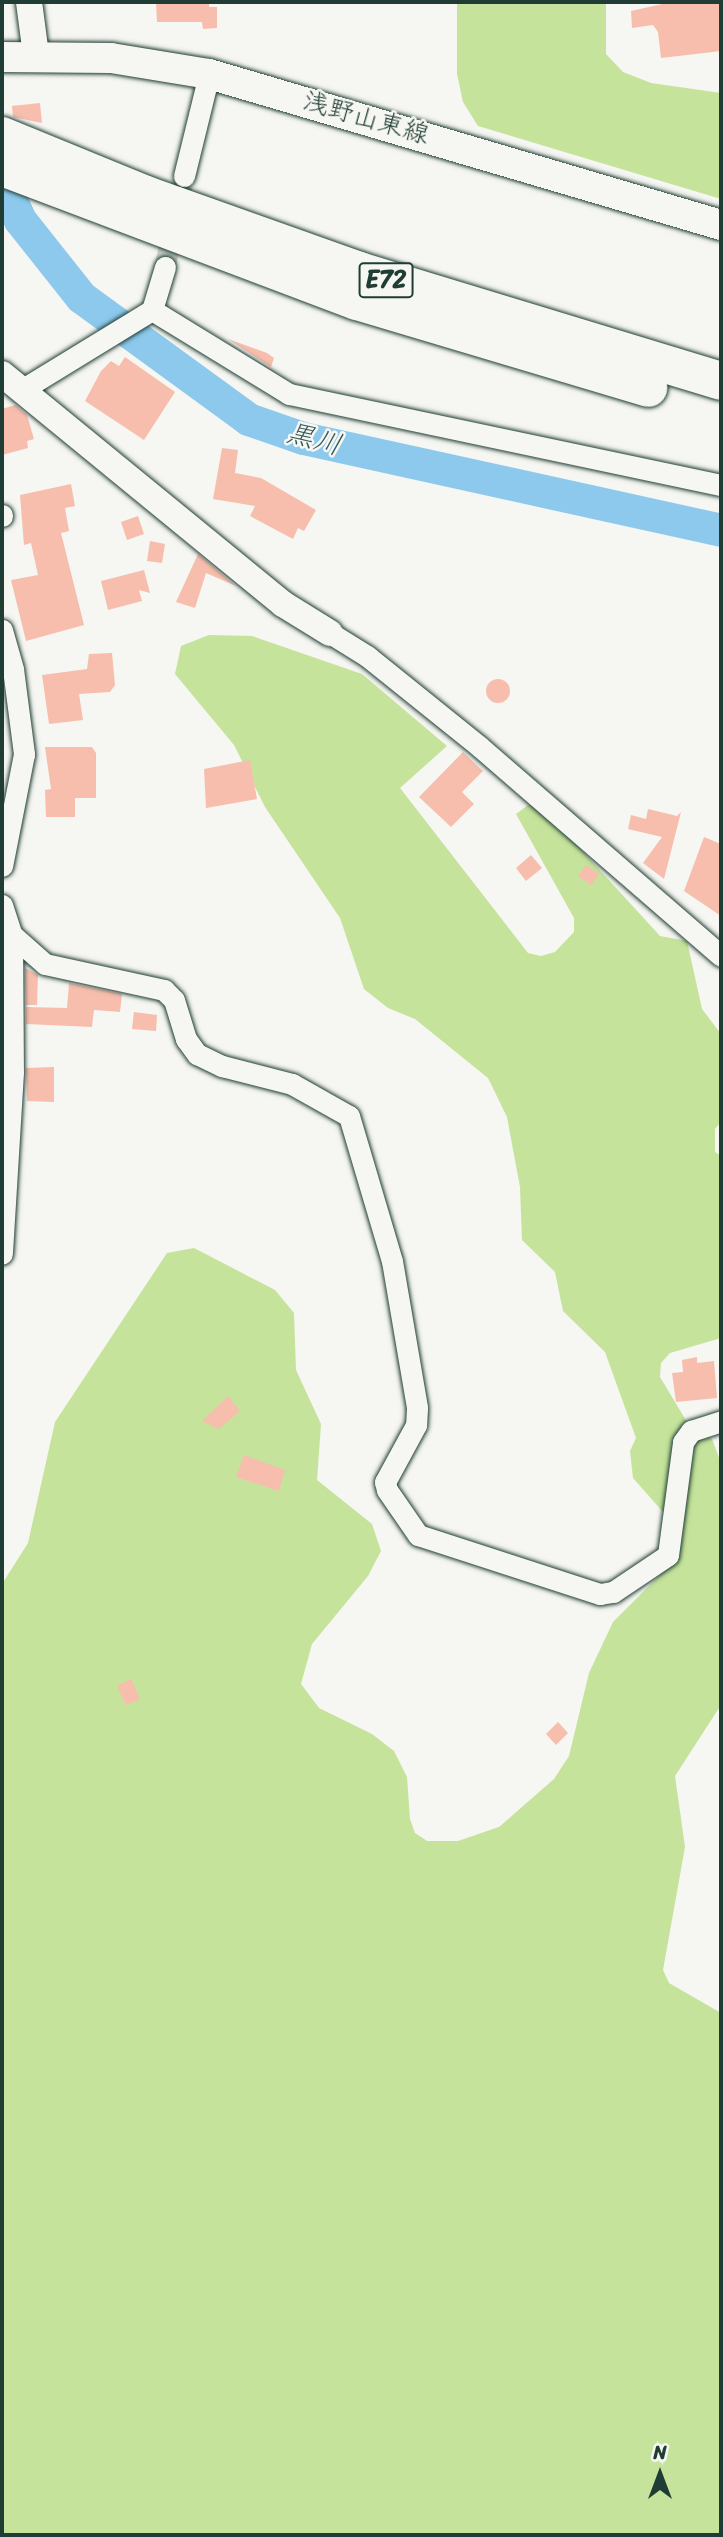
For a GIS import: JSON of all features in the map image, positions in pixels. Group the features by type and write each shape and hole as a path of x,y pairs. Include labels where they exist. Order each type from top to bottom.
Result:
{"highway":[{"name":"E72","path":"2,136 57,160 359,271 721,381"},
{"name":"E72","path":"2,167 91,205 357,301 721,406"}],"main road":[{"name":"浅野山東線","path":"2,57 36,55 111,58 209,74 721,225"}],"street":[{"path":"29,2 36,55"},
{"path":"184,176 209,74"},
{"path":"165,267 152,310 12,382 284,604 368,656 480,747 721,956"},
{"path":"152,310 289,394 721,485"},
{"path":"2,630 13,669 24,754 2,866"},
{"path":"2,905 12,934 13,1072 2,1254"},
{"path":"12,934 45,964 164,990 174,1000 186,1039 197,1054 222,1066 292,1084 348,1116 392,1261 416,1408 416,1425 386,1482 387,1490 418,1535 600,1594 613,1592 668,1555 682,1442 691,1431 721,1421"}],"green space":[{"path":"457,2 606,2 606,54 623,72 651,83 721,93 721,199 478,126 463,102 457,74"},
{"path":"209,635 252,636 362,674 447,746 400,788 528,953 541,956 555,952 574,932 574,918 516,814 528,805 543,808 660,936 687,941 702,1009 721,1034 721,1122 715,1129 715,1152 721,1156 721,1338 670,1353 661,1363 660,1377 690,1427 712,1439 721,1463 721,1705 675,1776 685,1847 663,1970 669,1983 721,2013 721,2535 2,2535 2,1584 28,1543 55,1422 167,1253 194,1248 275,1290 294,1313 296,1370 321,1424 317,1480 372,1524 381,1551 368,1576 312,1644 301,1684 319,1708 372,1734 394,1751 407,1777 410,1819 415,1833 427,1841 458,1841 499,1827 554,1779 569,1756 589,1673 613,1622 674,1561 670,1520 633,1478 630,1451 636,1438 605,1352 563,1311 555,1272 522,1240 520,1187 507,1117 488,1078 415,1019 388,1008 364,989 340,918 265,807 234,745 175,674 181,646"}],"building":[{"path":"156,2 209,2 209,7 217,7 217,28 203,29 202,22 157,22"},
{"path":"671,2 721,2 721,51 661,58 658,32 653,25 632,28 631,11"},
{"path":"40,103 42,123 13,117 12,106"},
{"path":"228,339 267,353 274,358 271,367"},
{"path":"125,357 175,392 144,440 85,401 101,371 111,361 119,366"},
{"path":"15,405 27,415 34,439 27,441 28,448 2,455 2,409"},
{"path":"222,448 238,450 235,473 261,478 316,510 304,531 298,528 293,539 250,516 255,506 213,499"},
{"path":"71,484 75,506 65,508 69,531 61,533 84,625 26,641 11,580 38,575 31,543 24,545 20,495"},
{"path":"138,516 144,534 127,540 121,522"},
{"path":"150,541 165,544 162,563 147,561"},
{"path":"198,554 236,586 206,573 195,608 176,602"},
{"path":"144,570 150,593 139,590 142,601 108,610 101,581"},
{"path":"112,653 115,685 110,692 79,694 83,720 49,724 42,675 87,669 89,654"},
{"path":"498,679 507,682 510,691 507,700 498,703 489,700 486,691 489,682"},
{"path":"45,747 92,747 96,753 96,798 75,798 75,817 46,817 45,790 51,789"},
{"path":"463,752 483,771 462,792 474,804 451,827 419,797"},
{"path":"250,760 257,799 206,808 204,769"},
{"path":"648,809 677,816 681,812 664,879 643,863 662,837 628,829 631,815 646,819"},
{"path":"704,837 721,844 721,916 684,891"},
{"path":"531,855 542,868 526,881 516,868"},
{"path":"586,865 599,874 591,885 578,876"},
{"path":"25,968 38,975 37,1005 26,1005"},
{"path":"69,983 122,994 120,1012 94,1010 92,1027 26,1024 26,1007 67,1008"},
{"path":"134,1012 157,1015 156,1031 132,1029"},
{"path":"54,1067 54,1102 27,1101 26,1068"},
{"path":"697,1357 697,1363 714,1361 717,1398 676,1402 672,1373 683,1372 682,1360"},
{"path":"228,1396 240,1411 219,1429 202,1421"},
{"path":"244,1455 285,1470 279,1491 236,1477"},
{"path":"131,1679 140,1699 126,1705 117,1686"},
{"path":"558,1722 568,1733 556,1745 546,1734"}],"waterway":[{"name":"黒川","path":"2,180 20,220 81,297 248,419 303,438 721,530"}],"tunnel":[{"path":"165,267 184,176"}]}
